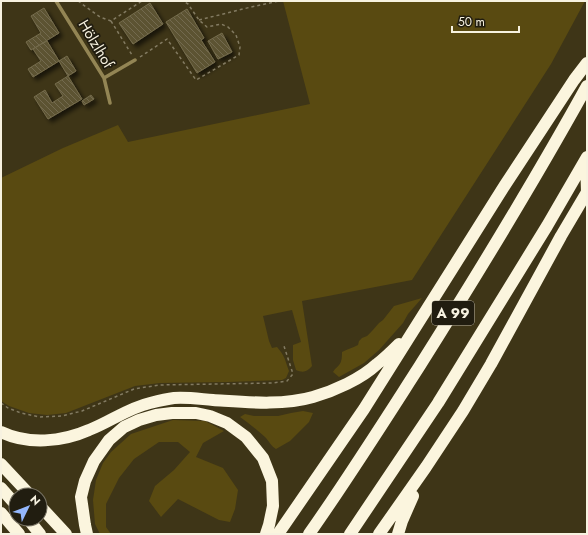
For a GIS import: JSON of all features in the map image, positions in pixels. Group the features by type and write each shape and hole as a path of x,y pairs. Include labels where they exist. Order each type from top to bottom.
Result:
{"highway":[{"path":"278,534 364,409 505,185 574,80 587,63"},
{"name":"A 99","path":"309,534 325,512 457,306 506,226 587,86"},
{"path":"380,534 463,411 491,364 586,192 587,157"},
{"name":"A 99","path":"350,534 438,403 547,226 587,157"},
{"path":"1,432 24,439 43,441 75,436 131,409 149,403 175,398 197,398 258,403 295,401 310,398 326,393 369,371 398,345 417,325"},
{"path":"87,534 81,497 85,481 94,461 109,440 124,427 139,420 156,415 172,413 196,413 210,416 227,423 246,437 263,458 272,481 273,500 269,526 266,534"},
{"path":"1,464 23,487"},
{"path":"398,534 402,521 426,467"},
{"path":"1,488 8,496"},
{"path":"1,513 19,534"},
{"path":"48,515 66,534"}],"lane":[{"name":"Hölzlhof","path":"56,1 104,78 110,103"},
{"path":"104,78 135,60"}],"path":[{"path":"78,1 100,17 111,21 135,60 167,39 196,80 239,55 240,47 236,35 228,28 221,24 207,27 199,20 188,4 183,1"},
{"path":"111,21 142,1"},
{"path":"199,20 279,1"}],"shaded area":[{"path":"283,1 585,1 551,64 412,280 302,301 312,366 308,370 303,372 296,370 293,360 293,345 301,342 292,310 263,316 272,348 277,347 280,350 289,371 286,378 282,380 160,383 135,386 66,413 47,415 29,413 9,406 1,401 1,178 63,148 118,125 128,142 310,104"},
{"path":"422,298 408,314 403,323 379,350 364,363 339,377 333,372 341,362 342,352 358,345 359,341 367,336 383,320 394,306"},
{"path":"303,411 313,413 309,422 290,441 276,449 265,437 240,417 245,414 254,416 278,416"},
{"path":"173,420 205,421 224,431 203,443 196,457 223,468 238,490 235,509 230,522 219,520 178,499 161,517 149,501 155,486 174,470 190,452 178,442 159,442 134,459 119,478 106,504 106,527 111,534 100,534 95,524 93,500 96,480 103,463 111,452 131,434"}],"building":[{"path":"150,3 163,24 133,44 119,23"},
{"path":"44,8 59,33 31,50 26,42 41,33 31,16"},
{"path":"187,9 204,38 201,40 215,62 197,73 166,22"},
{"path":"222,33 232,52 218,59 208,41"},
{"path":"47,41 59,61 33,77 28,69 41,61 33,49"},
{"path":"67,56 76,71 68,76 59,61"},
{"path":"68,76 82,99 48,119 34,97 45,90 52,103 63,96 55,84"},
{"path":"91,95 94,99 84,105 82,101"}]}
